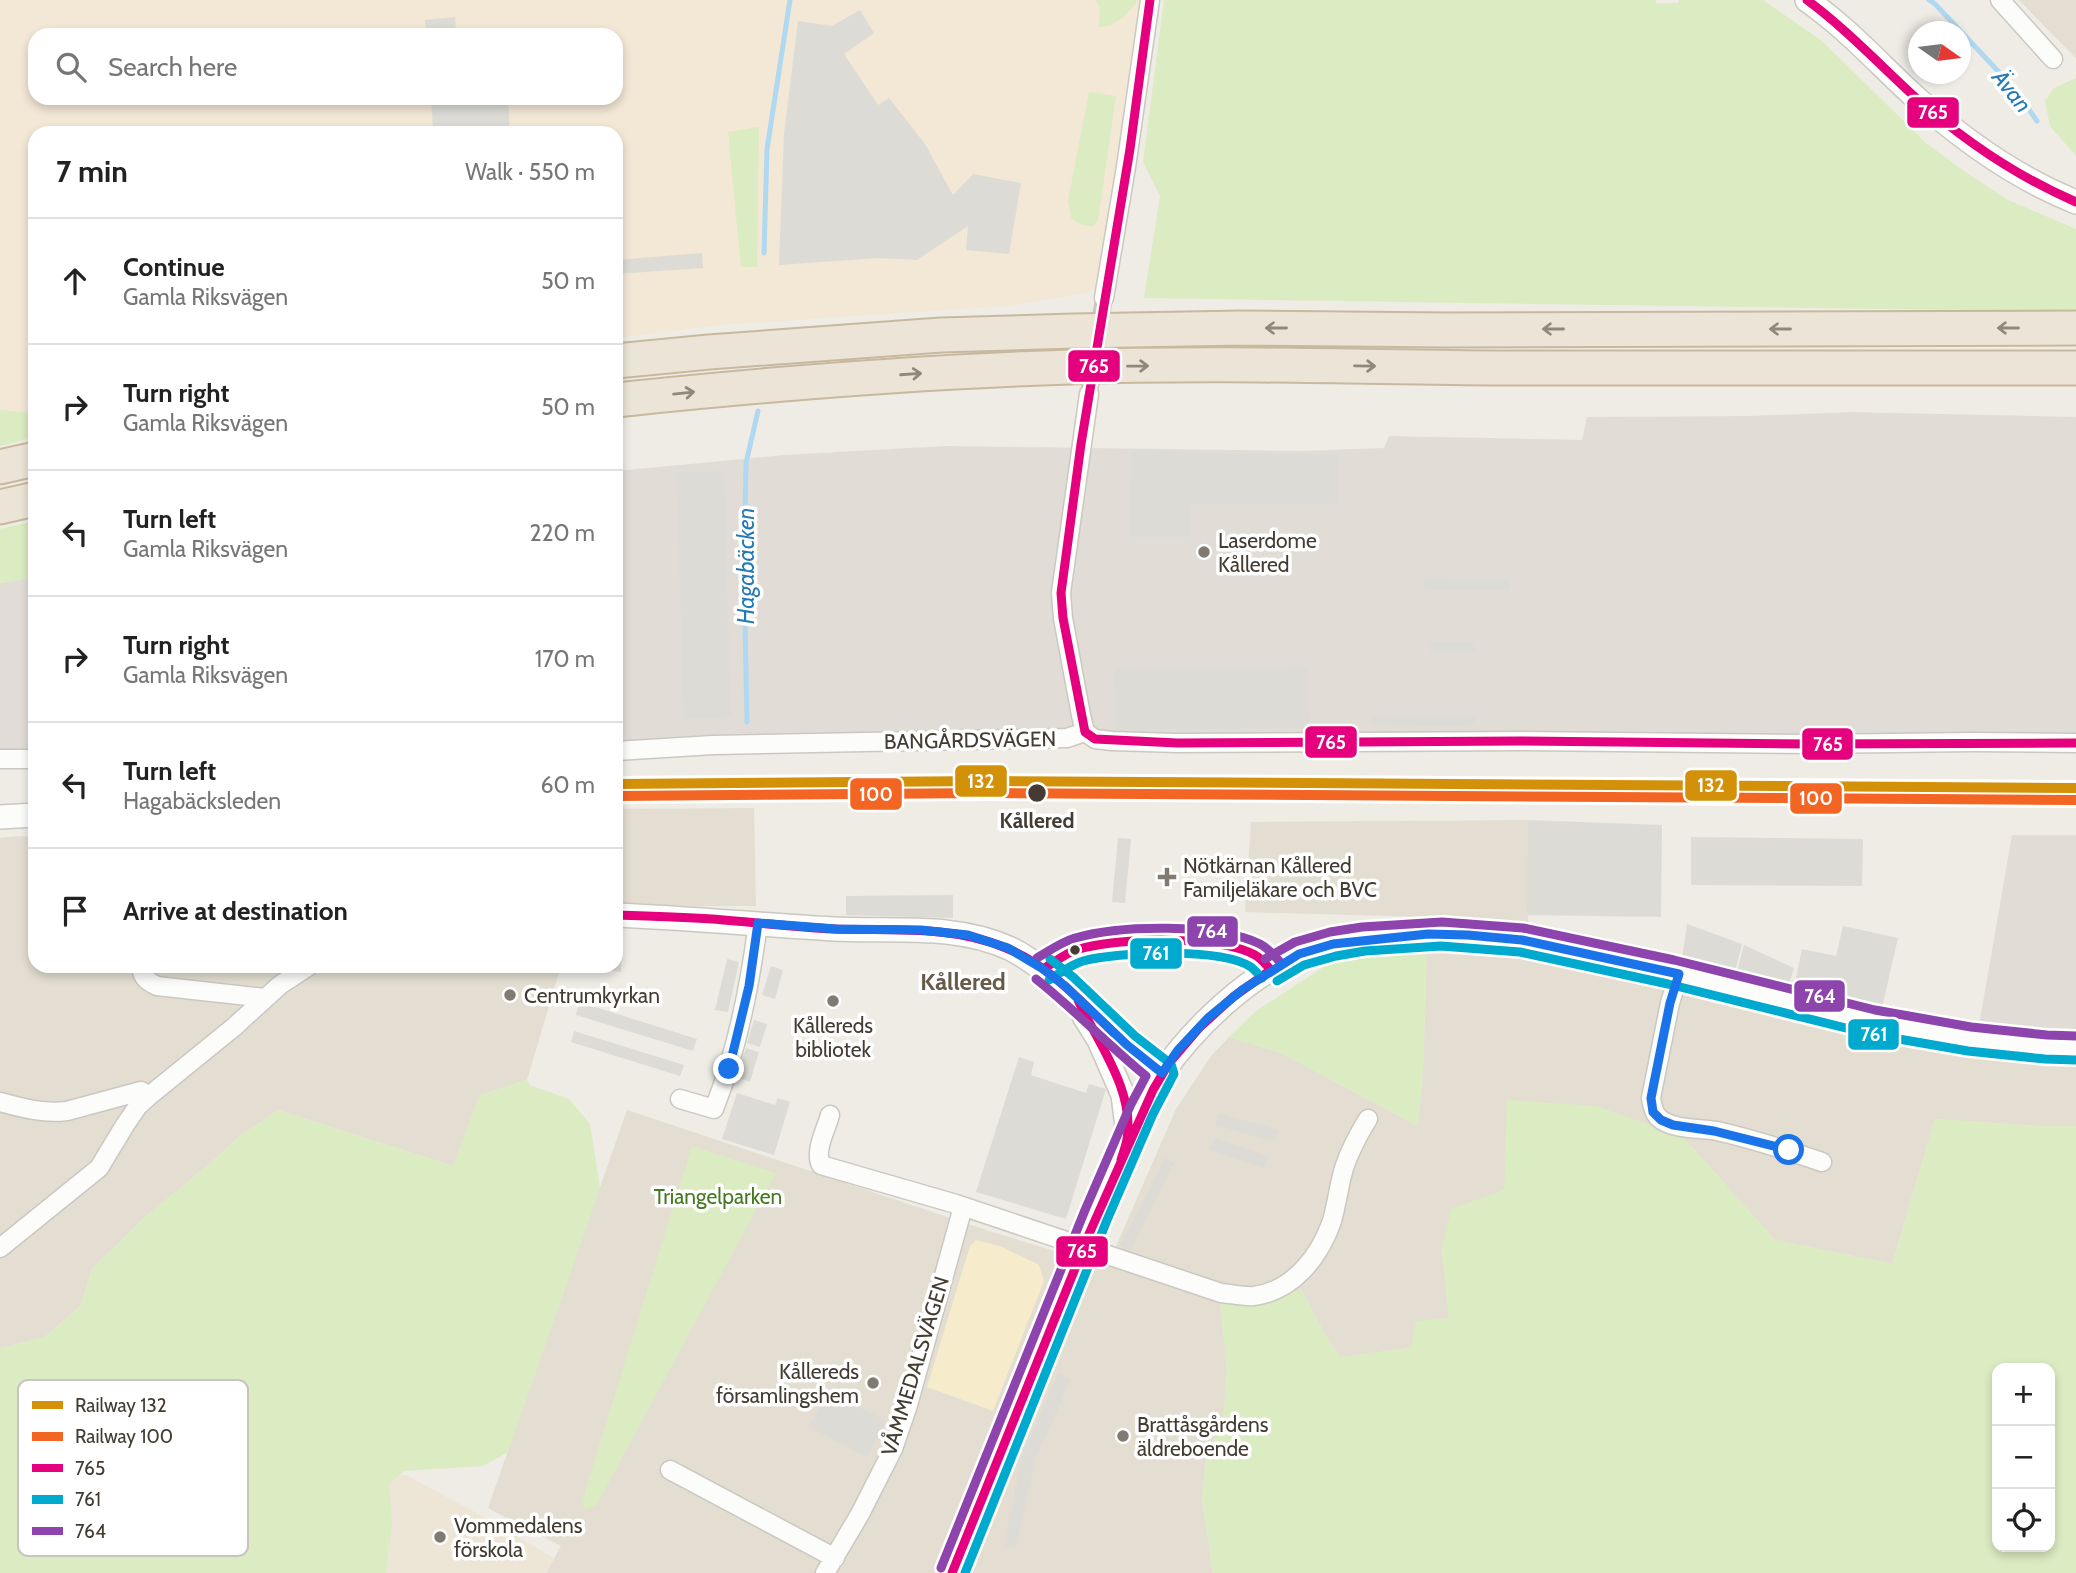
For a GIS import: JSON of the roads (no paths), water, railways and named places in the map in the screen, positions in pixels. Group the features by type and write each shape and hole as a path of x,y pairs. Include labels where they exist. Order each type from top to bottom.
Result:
{"highway":[{"path":"623,360 941,335 1088,331 1241,328 2076,328"},
{"path":"623,399 937,372 1073,366 2076,368"},
{"path":"0,467 28,461"},
{"path":"0,507 28,501"}],"street":[{"path":"1104,299 1150,0"},
{"path":"1807,0 1842,27 1949,126 2009,169 2076,202"},
{"path":"2000,0 2053,58"},
{"path":"1085,732 1063,618 1061,593 1089,394"},
{"name":"BANGÅRDSVÄGEN","path":"623,751 713,745 1067,738 1085,732 1095,739 1111,741 1177,743 2076,743"},
{"path":"0,759 28,759"},
{"path":"0,817 28,815"},
{"path":"623,915 836,929 921,930 968,935 1008,948 1054,977 1127,1045 1162,1073"},
{"path":"680,1099 714,1110 729,1069 749,986 758,923"},
{"path":"952,1573 1083,1246 1142,1109 1162,1073 1178,1050 1208,1018 1242,990 1299,954 1333,944 1428,934 1522,940 1679,974 1872,1022 1969,1039 2046,1048 2076,1048"},
{"path":"142,973 147,981 158,986 265,999"},
{"path":"0,1248 99,1168 132,1115 149,1096 299,973"},
{"path":"1679,974 1670,1003 1651,1098 1653,1112 1661,1120 1673,1125 1751,1139 1822,1162"},
{"path":"1078,1000 1113,1069 1123,1096 1129,1142"},
{"path":"0,1102 38,1111 56,1112 141,1091 149,1096"},
{"path":"830,1115 818,1154 821,1165 963,1206 1222,1293 1252,1296 1278,1289 1292,1280 1316,1255 1331,1222 1351,1147 1368,1119"},
{"name":"VÅMMEDALSVÄGEN","path":"670,1470 830,1565 860,1514 892,1449 908,1405 963,1206"}],"waterway":[{"name":"Hagabäcken","path":"764,253 767,149 790,0"},
{"name":"Ävan","path":"1929,0 2013,87 2037,121"},
{"name":"Hagabäcken","path":"747,722 744,573 746,463 758,411"}],"tunnel":[{"path":"1089,394 1104,298"}],"rail line":[{"name":"132","path":"623,784 988,781 2076,788"},
{"name":"100","path":"623,796 988,793 2076,800"}],"place":[{"name":"Laserdome Kållered","path":"1204,552"},
{"name":"Kållered","path":"1037,793"},
{"name":"Nötkärnan Kållered Familjeläkare och BVC","path":"1167,877"},
{"name":"Centrumkyrkan","path":"510,995"},
{"name":"Kållereds bibliotek","path":"833,1001"},
{"name":"Kållereds församlingshem","path":"873,1383"},
{"name":"Brattåsgårdens äldreboende","path":"1123,1436"},
{"name":"Vommedalens förskola","path":"440,1537"}],"district":[{"name":"Kållered","path":"963,981"}],"park label":[{"name":"Triangelparken","path":"718,1196"}]}
